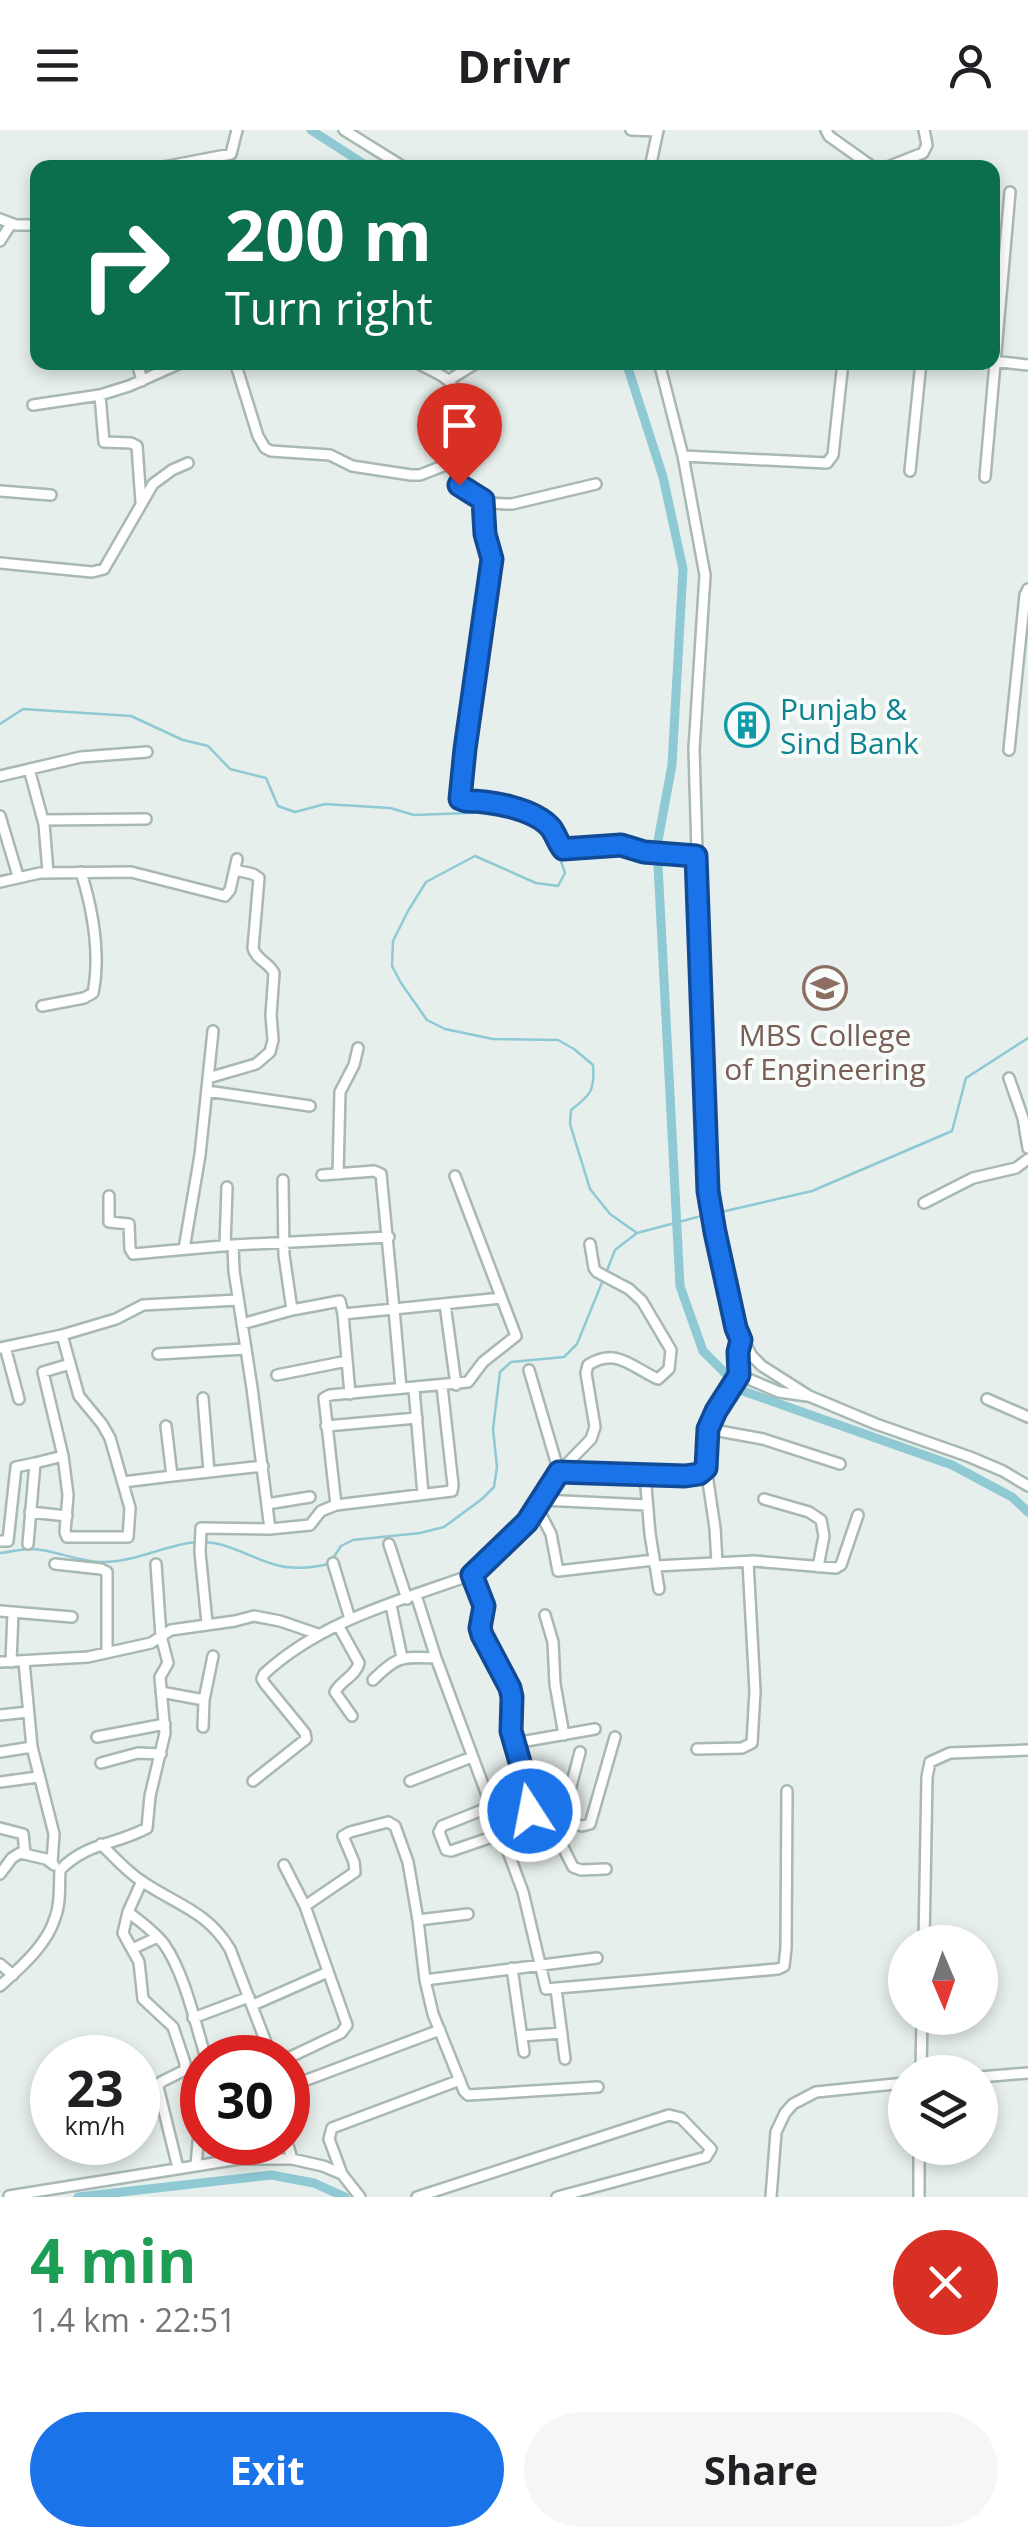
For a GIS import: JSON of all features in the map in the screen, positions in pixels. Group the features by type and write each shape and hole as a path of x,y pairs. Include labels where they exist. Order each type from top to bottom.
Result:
{"street":[{"path":"230,160 237,130"},
{"path":"344,130 392,160"},
{"path":"631,130 658,130 652,160"},
{"path":"826,130 863,160"},
{"path":"905,160 923,153 927,145 924,130"},
{"path":"200,160 231,154"},
{"path":"1000,298 1010,192"},
{"path":"0,218 11,224 30,225"},
{"path":"0,242 11,224"},
{"path":"1000,362 1028,365"},
{"path":"139,370 142,380"},
{"path":"33,406 100,395 164,370"},
{"path":"238,370 258,436 271,451 330,455 352,466 411,475 453,462"},
{"path":"431,370 449,380 455,390 457,451 453,462 459,485 483,500 512,504 596,484"},
{"path":"449,380 465,370"},
{"path":"661,370 705,575 694,749 708,1191 736,1328 762,1366 810,1396 970,1457 1028,1486"},
{"path":"682,456 827,463 833,456 842,370"},
{"path":"910,471 920,370"},
{"path":"986,477 993,370"},
{"path":"100,395 104,442 136,446 142,502"},
{"path":"0,563 92,572 104,569 158,480 188,463"},
{"path":"0,491 50,495"},
{"path":"483,500 492,578 460,799 501,804 529,814 549,826 563,849 621,845 644,852 696,856"},
{"path":"1010,750 1028,589"},
{"path":"0,776 80,757 148,752"},
{"path":"29,769 43,820 48,872"},
{"path":"0,816 18,876"},
{"path":"43,820 146,819"},
{"path":"0,882 48,872 141,873 225,896 236,864 259,878 253,948 274,973 270,1052 256,1064 208,1078"},
{"path":"42,1006 93,993 95,937 81,872"},
{"path":"184,1249 200,1155 213,1031"},
{"path":"338,1174 340,1092 358,1048"},
{"path":"1010,1078 1026,1117 1028,1148"},
{"path":"207,1090 310,1106"},
{"path":"924,1203 974,1178 1016,1168 1028,1159"},
{"path":"322,1175 374,1171 381,1174 401,1388"},
{"path":"336,1506 324,1398 468,1382 483,1362 516,1336 455,1176"},
{"path":"284,1180 283,1244 292,1310"},
{"path":"227,1187 229,1245 270,1528"},
{"path":"109,1196 110,1222 129,1224 131,1252 136,1254 388,1237"},
{"path":"253,1781 306,1739 305,1732 264,1684 264,1674 318,1634 472,1575 527,1522 559,1472 594,1434 588,1366 605,1358 618,1358 658,1379 664,1374 672,1361 669,1345 637,1295 597,1272 590,1244"},
{"path":"343,1314 501,1298"},
{"path":"20,1399 2,1348 62,1335 149,1304 238,1300"},
{"path":"242,1324 340,1301 350,1394"},
{"path":"445,1304 456,1385"},
{"path":"62,1335 79,1396 110,1438 130,1508 128,1538 68,1537 65,1532 68,1487 43,1372 70,1364"},
{"path":"717,1563 706,1468 708,1429 738,1377 741,1340"},
{"path":"158,1354 246,1348"},
{"path":"278,1375 347,1361"},
{"path":"529,1370 559,1472"},
{"path":"738,1377 779,1392 810,1396"},
{"path":"207,1624 201,1528 310,1525 321,1511 336,1506 450,1492 453,1485 442,1386"},
{"path":"414,1388 422,1494"},
{"path":"203,1398 209,1472"},
{"path":"987,1399 1028,1418"},
{"path":"326,1426 416,1418"},
{"path":"166,1426 172,1476"},
{"path":"708,1429 796,1448 840,1464"},
{"path":"0,1542 8,1541 16,1467 63,1456"},
{"path":"28,1544 34,1463"},
{"path":"123,1482 262,1466"},
{"path":"559,1472 685,1476 699,1474 706,1468"},
{"path":"645,1474 660,1589"},
{"path":"267,1504 310,1497"},
{"path":"764,1499 809,1512 821,1520 824,1536 818,1567"},
{"path":"540,1504 647,1505"},
{"path":"540,1504 558,1571 655,1563 748,1562 832,1568 841,1565 858,1515"},
{"path":"30,1512 67,1516"},
{"path":"389,1544 436,1658 522,1892 546,1989 784,1966 787,1791"},
{"path":"696,1748 742,1748 752,1744 755,1679 748,1562"},
{"path":"333,1563 350,1619"},
{"path":"55,1564 106,1572 107,1652"},
{"path":"56,1867 101,1844 144,1831 149,1818 150,1796 164,1739 160,1677 168,1660 161,1636 156,1564"},
{"path":"472,1575 484,1606 482,1635 510,1688 511,1731 524,1776 522,1786 538,1834"},
{"path":"391,1605 402,1658"},
{"path":"0,1611 72,1617"},
{"path":"14,1612 5,1662 77,1658 151,1643 170,1630 258,1616 318,1634"},
{"path":"545,1614 553,1642 554,1684 564,1734"},
{"path":"338,1625 359,1664 335,1692 352,1716"},
{"path":"203,1727 213,1656"},
{"path":"373,1680 387,1664 402,1658 436,1658"},
{"path":"0,1986 40,1944 54,1922 59,1900 54,1828 32,1748 24,1662"},
{"path":"161,1692 204,1700"},
{"path":"0,1714 28,1712"},
{"path":"96,1737 165,1724"},
{"path":"515,1743 595,1729"},
{"path":"562,1820 582,1826 590,1824 615,1738"},
{"path":"0,1752 32,1748"},
{"path":"924,1925 926,1776 930,1762 950,1753 1028,1750"},
{"path":"505,1846 554,1829 562,1820 580,1752"},
{"path":"101,1763 138,1753 160,1754"},
{"path":"410,1780 472,1758"},
{"path":"0,1782 38,1777"},
{"path":"500,1834 452,1852 446,1850 439,1832 442,1826 522,1786"},
{"path":"305,1906 355,1872 343,1836 388,1822 395,1826 408,1862 424,1980 464,2092 471,2096 598,2087"},
{"path":"0,1828 23,1834 25,1853"},
{"path":"554,1829 573,1867 606,1869"},
{"path":"101,1844 142,1882 192,1909 214,1927 230,1950 264,2035"},
{"path":"2,1870 15,1855 25,1853 56,1867"},
{"path":"284,1865 305,1906 346,2020 345,2030 310,2047"},
{"path":"142,1882 128,1912 124,1933 138,1962 143,1999 174,2027 185,2063 185,2070 158,2087 178,2168"},
{"path":"128,1912 158,1937 173,1962 199,2035"},
{"path":"418,1920 468,1914"},
{"path":"132,1949 158,1937"},
{"path":"424,1980 597,1958"},
{"path":"0,1964 13,1974"},
{"path":"512,1968 524,2052"},
{"path":"193,2018 328,1972"},
{"path":"556,1989 566,2059"},
{"path":"310,2079 440,2030"},
{"path":"522,2036 562,2032"},
{"path":"998,2076 1028,2074"},
{"path":"360,2197 342,2174 329,2139 332,2128 460,2080"},
{"path":"770,2197 776,2132 792,2104 816,2092 888,2084"},
{"path":"417,2197 669,2115 681,2118 711,2149 706,2158 557,2197"},
{"path":"310,2163 342,2174"},
{"path":"0,2187 10,2196 202,2165"},
{"path":"918,2197 919,2165"}],"waterway":[{"path":"311,130 358,160"},
{"path":"629,370 663,477 683,569 672,765 657,846 680,1286 703,1351 743,1391 952,1465 1012,1497 1028,1512"},
{"path":"0,724 23,709 131,716 183,740 208,746 230,769 266,778 278,806 295,812 325,804 390,808 414,815 495,812 541,825"},
{"path":"556,847 565,873 558,886 536,883 475,856 426,882 393,941 392,966 427,1020 445,1029 493,1039 558,1040 593,1065 590,1091 571,1110 570,1124 590,1189 610,1214 637,1233"},
{"path":"717,1213 812,1191 952,1131 966,1078 1028,1038"},
{"path":"606,1273 615,1250 637,1233 709,1214"},
{"path":"204,1542 294,1568 329,1564 341,1546 353,1540 444,1527 494,1487 497,1467 493,1429 500,1372 511,1362 564,1357 577,1344 603,1280"},
{"path":"0,1553 32,1549 103,1562 196,1542"},
{"path":"78,2197 271,2175 314,2183 345,2197"}],"place":[{"name":"Punjab & Sind Bank","path":"747,725"},
{"name":"MBS College of Engineering","path":"825,988"}],"route":[{"path":"459,485 483,500 485,534 492,552 492,578 460,799 501,804 529,814 549,826 563,849 621,845 644,852 696,856 708,1191 741,1340 738,1377 708,1429 706,1468 702,1472 685,1476 559,1472 527,1522 472,1575 484,1606 482,1635 510,1688 511,1731 530,1811"}]}
